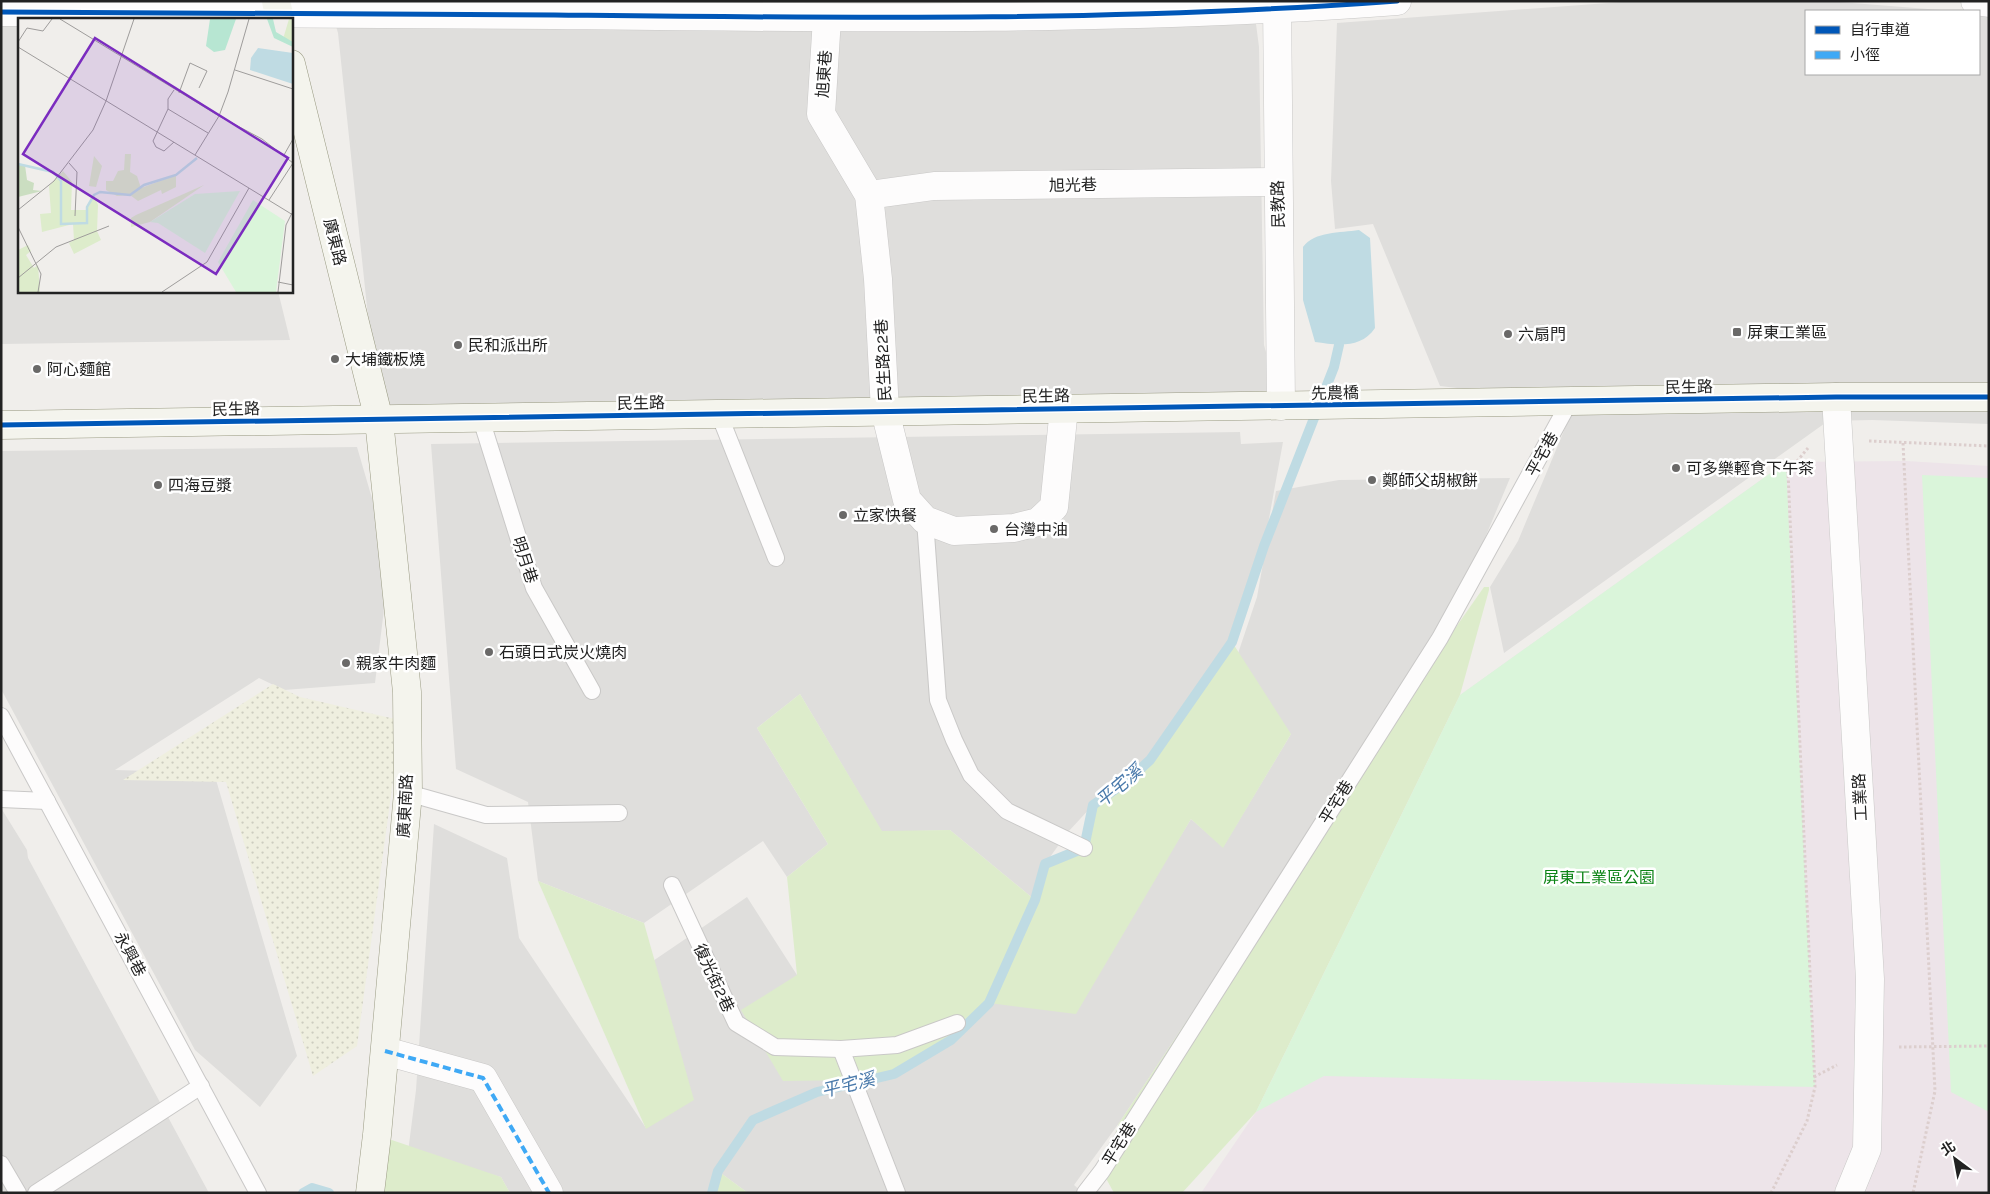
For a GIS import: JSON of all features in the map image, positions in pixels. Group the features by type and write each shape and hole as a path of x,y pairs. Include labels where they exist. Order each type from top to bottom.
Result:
{"street":[{"path":"1,12 278,10 828,18 873,10 1278,6 1397,1"},
{"path":"1975,1 1989,3"},
{"name":"民教路","path":"1278,6 1281,406"},
{"name":"旭東巷","path":"828,18 821,114 869,195"},
{"name":"廣東路","path":"292,68 379,420"},
{"name":"旭光巷","path":"869,195 934,186 1278,182"},
{"name":"民生路22巷","path":"869,195 878,279 886,411 907,500 925,520 954,531 1014,528 1038,522 1054,507 1064,408"},
{"name":"民生路","path":"1390,404 1836,397 1989,397"},
{"name":"工業路","path":"1836,397 1870,978 1867,1149 1848,1193"},
{"name":"先農橋","path":"1281,406 1390,404"},
{"name":"民生路","path":"1,425 1281,406"},
{"name":"廣東南路","path":"370,1193 385,1051 408,793 407,692 379,420"},
{"path":"385,1051 483,1078 549,1193"}],"lane":[{"name":"平宅巷","path":"1085,1193 1102,1171 1440,638 1570,402"},
{"path":"719,414 776,558"},
{"name":"明月巷","path":"480,419 534,588 592,691"},
{"path":"925,520 938,700 954,740 971,775 1007,811 1084,848"},
{"name":"永興巷","path":"1,716 257,1192"},
{"path":"408,793 486,815 619,813"},
{"path":"1,799 47,801"},
{"name":"復光街2巷","path":"672,885 736,1024 774,1047 841,1049 897,1045 957,1023"},
{"path":"841,1049 858,1097 897,1193"},
{"path":"36,1193 201,1086"},
{"path":"1,1164 18,1193"}],"path":[{"path":"1771,1193 1807,1121 1814,1088 1788,472 1813,443 1839,441 1989,446"},
{"path":"1903,443 1935,1091 1913,1193"}],"shaded area":[{"path":"1,1 18,18 18,292 278,292 290,340 1,344"},
{"path":"329,1 1253,1 1259,47 1264,345 1281,406 379,420 338,33"},
{"path":"1635,1 1827,1 1940,10 1805,10 1805,75 1980,75 1980,15 1989,17 1989,424 1872,420 1828,421 1504,653 1490,587 1518,541 1576,402 1440,386 1373,224 1335,229 1331,181 1337,23"},
{"path":"1240,432 1241,444 1283,442 1264,546 1232,642 1150,760 1126,782 1093,805 1068,832 1045,864 1035,900 950,830 882,832 800,694 757,728 828,844 787,877 763,841 644,923 538,881 528,802 456,769 431,444"},
{"path":"357,447 390,560 375,683 284,690 259,678 115,770 214,773 297,1056 260,1107 195,1050 1,689 1,451"},
{"path":"1906,461 1989,466 1989,1193 1201,1193 1256,1112 1460,695 1786,462"},
{"path":"1510,478 1457,605 1300,850 1119,1123 1074,1185 1083,1193 748,1193 718,1171 712,1193 510,1193 501,1177 408,1152 416,1090 434,824 507,858 519,938 646,1128 625,980 747,897 797,975 989,1003 1151,884 1191,819 1223,847 1291,734 1224,695 1257,597 1276,491 1339,480"},
{"path":"1,808 27,850 28,858 209,1193 1,1193"}],"green space":[{"name":"屏東工業區公園","path":"1786,462 1815,1087 1324,1076 1256,1112 1460,695"},
{"path":"1922,475 1989,478 1989,1112 1951,1092"},
{"path":"1484,587 1489,587 1489,590 1460,695 1256,1112 1182,1193 1114,1193 1102,1171 1119,1123 1300,850"},
{"path":"1232,642 1291,734 1223,848 1191,819 1076,1014 989,1003 951,1040 894,1074 859,1080 783,1081 741,1010 797,975 787,877 828,844 757,728 800,694 882,831 950,830 1035,900 1045,864 1084,848 1093,805 1126,782 1150,760"},
{"path":"273,684 300,697 395,719 397,751 357,1046 313,1076 226,782 123,780"},
{"path":"538,881 644,923 694,1100 646,1129"},
{"path":"377,1135 501,1177 510,1193 370,1193"},
{"path":"718,1171 748,1193 712,1193"}],"water":[{"path":"1359,230 1370,238 1375,328 1363,339 1348,344 1315,342 1303,300 1303,247 1321,235"}],"waterway":[{"name":"平宅溪","path":"712,1193 718,1171 753,1120 817,1092 894,1074 951,1040 989,1003 1035,900 1045,864 1084,848 1093,805 1126,782 1150,760 1232,642 1264,546 1334,367 1339,345"},
{"name":"平宅溪","path":"303,1193 312,1188 329,1193"}],"marked path":[{"path":"385,1051 483,1078 549,1193"}],"cycle path":[{"path":"1,12 976,17 1187,12 1397,1"},
{"path":"1,425 1836,397 1989,397"}],"place":[{"name":"屏東工業區","path":"1737,332"},
{"name":"六扇門","path":"1508,334"},
{"name":"民和派出所","path":"458,345"},
{"name":"大埔鐵板燒","path":"335,359"},
{"name":"阿心麵館","path":"37,369"},
{"name":"可多樂輕食下午茶","path":"1676,468"},
{"name":"鄭師父胡椒餅","path":"1372,480"},
{"name":"四海豆漿","path":"158,485"},
{"name":"立家快餐","path":"843,515"},
{"name":"台灣中油","path":"994,529"},
{"name":"石頭日式炭火燒肉","path":"489,652"},
{"name":"親家牛肉麵","path":"346,663"}]}
